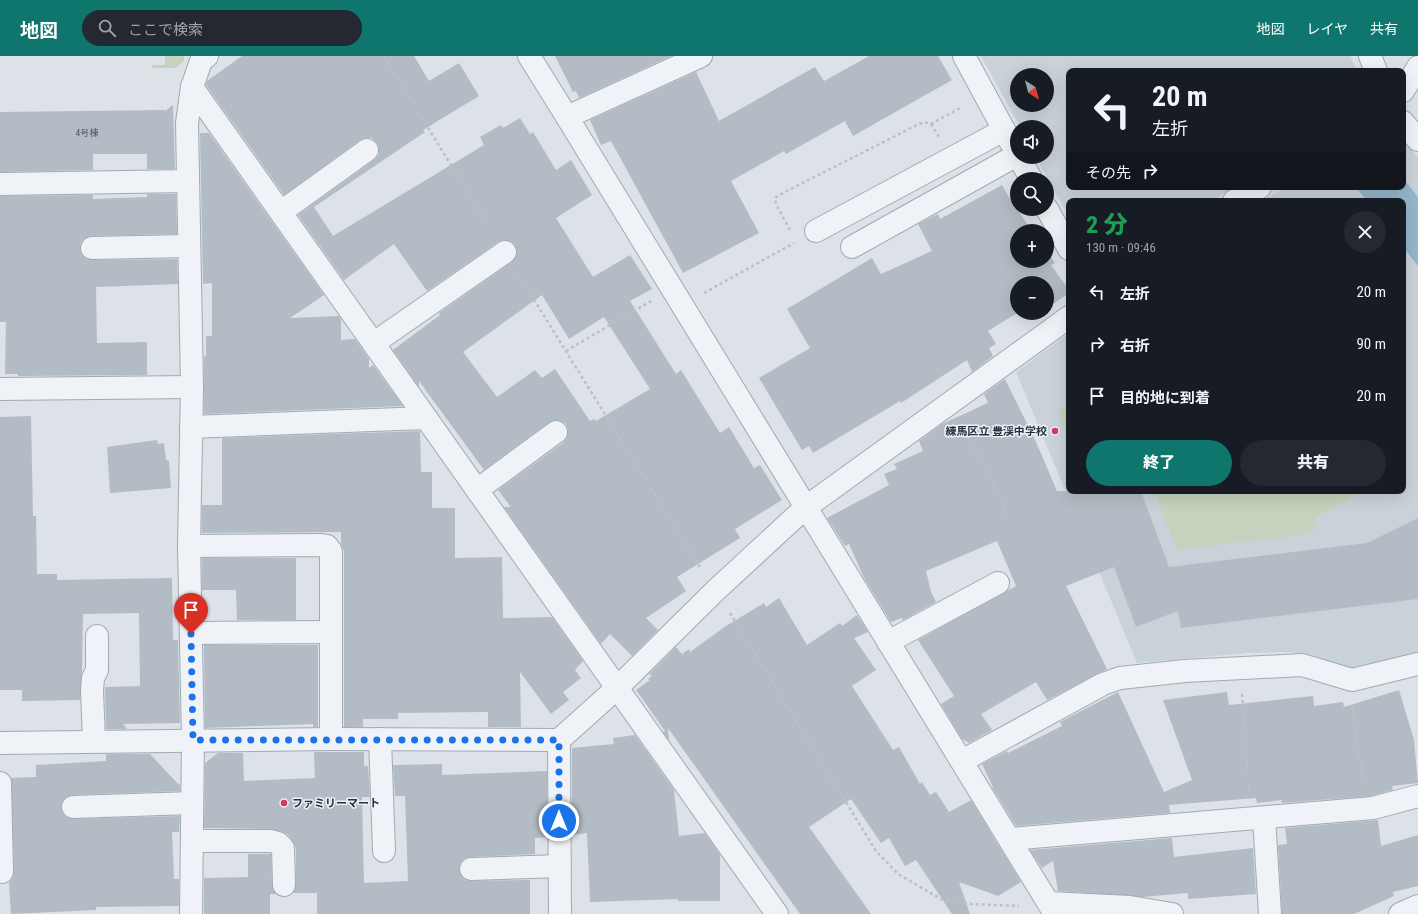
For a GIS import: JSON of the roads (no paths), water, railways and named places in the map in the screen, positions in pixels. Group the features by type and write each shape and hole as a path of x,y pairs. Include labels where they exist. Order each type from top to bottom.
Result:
{"street":[{"path":"529,56 1052,909 1130,907 1172,914"},
{"path":"964,56 1010,141"},
{"path":"1370,56 1375,68"},
{"path":"191,914 193,740 189,546 192,387 187,123 192,87 201,58"},
{"path":"567,117 692,58"},
{"path":"1406,87 1418,67"},
{"path":"192,87 777,914"},
{"path":"1406,126 1418,140"},
{"path":"816,231 1004,130"},
{"path":"281,212 367,150"},
{"path":"852,247 1010,159"},
{"path":"0,184 188,181"},
{"path":"1240,198 1254,190"},
{"path":"1051,216 1066,244"},
{"path":"92,248 189,246"},
{"path":"374,343 505,252"},
{"path":"0,743 331,739 559,740 617,688 715,591 805,508 1066,319"},
{"path":"0,389 192,387"},
{"path":"191,427 426,418"},
{"path":"477,490 556,432"},
{"path":"189,546 327,546 331,551 331,739"},
{"path":"888,642 998,583"},
{"path":"191,634 331,632"},
{"path":"94,741 92,691 93,678 97,670 97,636"},
{"path":"962,761 1112,681 1185,671 1302,665 1352,680 1418,664"},
{"path":"380,739 384,851"},
{"path":"559,740 560,914"},
{"path":"0,783 2,872"},
{"path":"1010,839 1366,808 1418,796"},
{"path":"73,807 192,803"},
{"path":"1257,818 1270,914"},
{"path":"192,841 271,841 278,843 283,848 284,885"},
{"path":"471,869 560,866"},
{"path":"1400,914 1418,906"}],"water":[{"path":"1406,182 1418,197 1418,266 1406,251 1406,198 1365,198 1358,190 1406,190"}],"place":[{"name":"練馬区立 豊渓中学校","path":"1055,431"},
{"name":"ファミリーマート","path":"284,803"}]}
